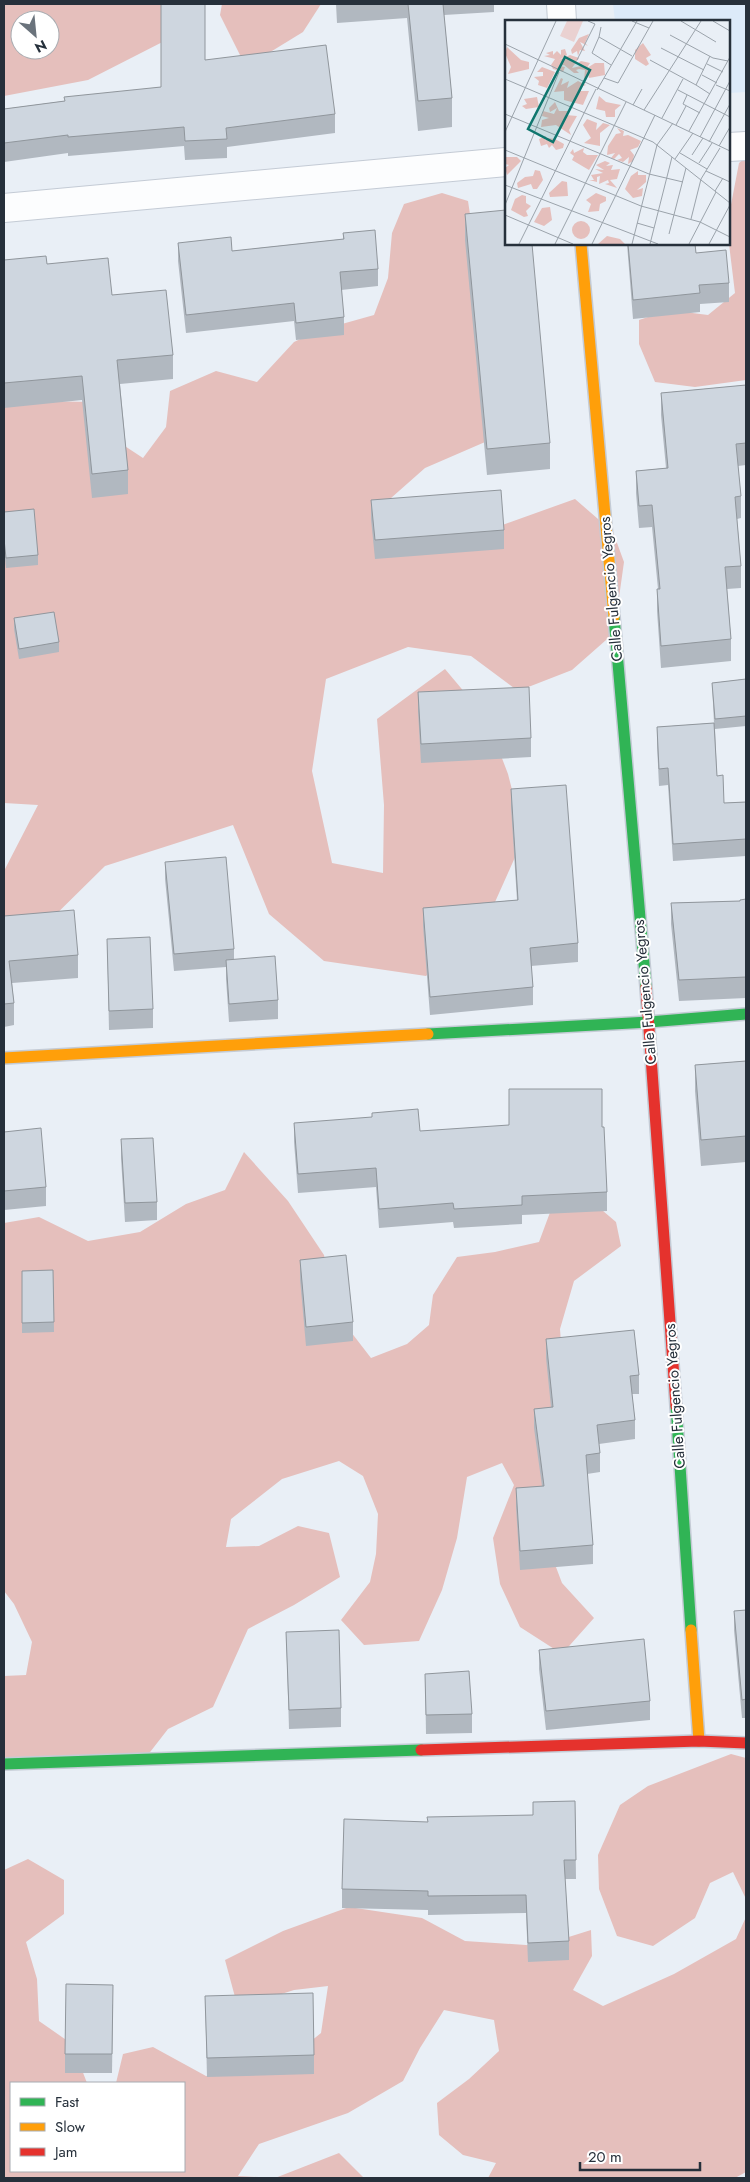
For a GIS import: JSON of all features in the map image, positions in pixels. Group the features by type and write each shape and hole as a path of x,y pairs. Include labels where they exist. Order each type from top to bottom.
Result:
{"street":[{"path":"561,4 562,20"},
{"path":"730,147 746,146"},
{"path":"4,208 505,162"},
{"name":"Calle Fulgencio Yegros","path":"581,245 648,1022 699,1741"},
{"path":"4,1058 648,1022 746,1014"},
{"path":"4,1764 699,1741 746,1743"}],"shaded area":[{"path":"4,4 174,4 186,30 88,80 4,96"},
{"path":"222,4 321,4 303,32 246,67 220,15"},
{"path":"613,4 746,4 746,92 730,93 730,20 615,20"},
{"path":"746,157 746,380 695,387 655,382 639,344 639,320 669,310 708,315 735,293 729,245 730,210 739,163"},
{"path":"442,193 468,201 474,241 492,439 425,468 382,506 477,534 575,499 613,532 624,562 614,633 572,670 518,691 471,656 408,647 326,679 312,771 332,863 383,873 384,805 377,719 445,669 487,719 508,774 524,837 491,911 426,976 324,961 269,914 233,825 105,866 33,937 4,935 4,871 38,805 4,803 4,372 33,401 95,402 108,435 143,458 166,427 170,391 216,371 257,382 294,342 317,331 374,315 388,278 392,233 404,204"},
{"path":"244,1152 288,1201 324,1255 334,1310 371,1358 407,1344 429,1325 433,1295 457,1257 495,1252 539,1242 555,1199 589,1199 616,1222 621,1246 574,1281 560,1329 564,1383 548,1546 562,1583 594,1618 562,1654 520,1627 500,1584 493,1538 514,1485 502,1463 467,1477 457,1538 442,1590 419,1641 364,1645 341,1620 370,1582 376,1554 378,1514 363,1476 339,1461 282,1479 231,1519 226,1547 259,1546 298,1526 329,1533 340,1577 294,1605 248,1629 213,1707 168,1729 140,1765 4,1761 4,1676 26,1675 32,1642 14,1604 4,1591 4,1223 39,1217 88,1241 140,1232 186,1204 225,1190"},
{"path":"731,1754 746,1758 746,1899 733,1872 710,1883 695,1918 653,1946 617,1936 599,1889 598,1855 620,1805 648,1786"},
{"path":"28,1859 64,1880 64,1914 26,1942 37,1979 39,2021 72,2044 87,2082 10,2082 10,2172 185,2172 185,2082 116,2082 123,2054 153,2047 206,2076 279,2067 321,2033 328,1986 294,1990 238,2008 225,1960 283,1931 349,1907 422,1918 465,1941 540,1946 591,1930 592,1956 573,1990 603,2006 674,1974 736,1939 746,1917 746,2172 735,2178 488,2178 496,2163 463,2155 439,2135 437,2103 469,2079 499,2051 494,2020 444,2010 420,2048 403,2081 348,2113 259,2144 238,2176 275,2178 4,2178 4,1870"},
{"path":"339,2153 364,2178 275,2178"}],"building":[{"path":"161,4 205,4 205,60 326,45 335,114 226,128 227,139 185,141 184,127 68,137 68,135 4,143 4,109 65,101 64,97 161,87"},
{"path":"408,4 443,4 452,98 418,101"},
{"path":"505,210 505,245 532,245 550,443 487,449 465,214"},
{"path":"375,230 378,269 340,272 344,317 296,323 294,303 186,315 178,243 231,237 232,251 344,239 343,233"},
{"path":"628,245 695,245 696,253 726,250 729,283 699,285 700,293 633,300"},
{"path":"46,256 47,264 108,258 112,295 166,290 173,355 117,360 128,470 92,474 82,376 4,383 4,260"},
{"path":"746,385 746,443 736,444 741,496 735,497 741,566 725,567 731,639 661,646 657,589 660,589 652,505 639,506 636,471 668,468 661,393"},
{"path":"501,490 504,530 375,540 371,500"},
{"path":"34,509 38,555 6,558 4,512"},
{"path":"54,612 59,642 19,649 14,618"},
{"path":"746,679 746,716 715,719 712,683"},
{"path":"529,687 531,738 421,744 418,692"},
{"path":"714,723 717,776 723,775 724,803 746,802 746,839 673,844 668,768 659,769 657,727"},
{"path":"566,785 578,943 530,948 533,987 430,997 423,908 518,900 511,789"},
{"path":"226,857 234,949 174,954 165,862"},
{"path":"746,899 746,977 679,980 671,903 740,901"},
{"path":"74,910 78,955 9,961 14,1003 4,1004 4,916"},
{"path":"150,937 153,1009 109,1011 107,939"},
{"path":"275,956 278,1000 229,1004 226,960"},
{"path":"746,1061 746,1136 701,1140 695,1065"},
{"path":"509,1089 602,1089 602,1127 604,1127 607,1192 522,1196 522,1205 454,1209 453,1203 379,1209 376,1168 298,1174 294,1123 372,1117 372,1113 418,1109 420,1131 509,1125"},
{"path":"41,1128 46,1187 4,1191 4,1132"},
{"path":"153,1138 157,1202 125,1203 121,1139"},
{"path":"346,1255 353,1322 306,1327 300,1260"},
{"path":"53,1270 54,1322 22,1323 22,1271"},
{"path":"634,1330 639,1375 630,1376 635,1420 597,1425 600,1453 586,1455 593,1545 520,1551 516,1488 544,1486 534,1409 553,1407 546,1339"},
{"path":"746,1610 746,1699 742,1700 734,1611"},
{"path":"339,1630 341,1708 289,1710 286,1632"},
{"path":"644,1639 650,1701 546,1711 539,1650"},
{"path":"469,1671 472,1714 426,1715 425,1674"},
{"path":"575,1801 576,1860 564,1860 569,1941 528,1943 526,1895 428,1896 428,1891 342,1889 344,1819 428,1822 427,1817 533,1815 533,1802"},
{"path":"66,1984 113,1985 112,2054 65,2054"},
{"path":"313,1993 314,2055 207,2058 205,1996"}],"traffic: fast":[{"path":"614,617 646,987"},
{"path":"428,1034 649,1022 746,1014"},
{"path":"676,1406 691,1630"},
{"path":"4,1764 421,1750"}],"traffic: slow":[{"path":"581,245 614,617"},
{"path":"4,1058 428,1034"},
{"path":"691,1630 699,1741"}],"traffic: jam":[{"path":"646,987 676,1406"},
{"path":"421,1750 699,1741 746,1743"}]}
